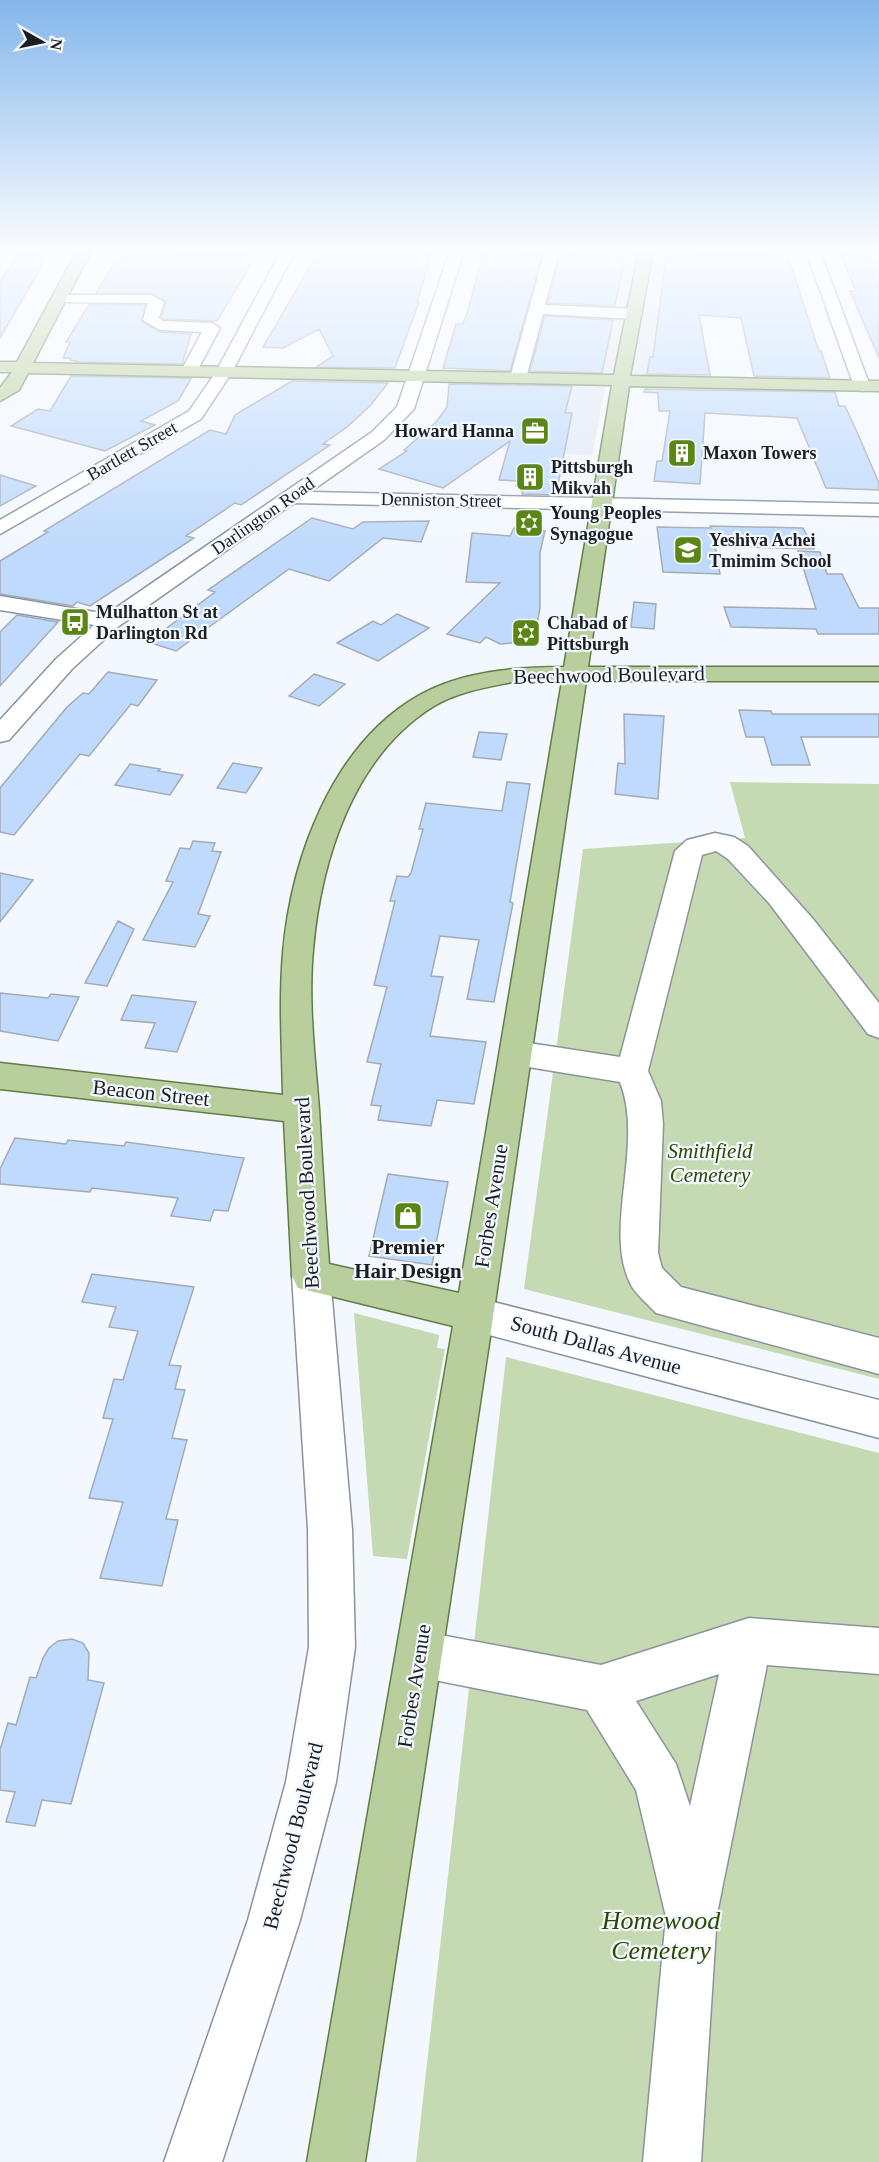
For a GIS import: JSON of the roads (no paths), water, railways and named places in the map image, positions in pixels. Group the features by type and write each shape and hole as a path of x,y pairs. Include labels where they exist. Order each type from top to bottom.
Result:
{"main road":[{"path":"0,396 13,386 32,352"},
{"name":"Forbes Avenue","path":"336,2162 627,352"},
{"path":"0,368 870,386"},
{"name":"Beechwood Boulevard","path":"311,1276 302,1110 298,951 312,876 333,813 359,763 391,726 427,701 471,684 517,674 576,672 879,674"},
{"name":"Beacon Street","path":"0,1076 302,1110"},
{"name":"South Dallas Avenue","path":"311,1276 474,1314"}],"street":[{"path":"189,371 199,352"},
{"name":"Bartlett Street","path":"0,528 195,415 235,352"},
{"name":"Darlington Road","path":"0,735 63,664 111,621 378,436 405,409 425,352"},
{"path":"518,378 526,352"},
{"path":"856,352 870,386"},
{"name":"Denniston Street","path":"291,496 879,510"},
{"path":"0,603 111,621"},
{"path":"879,1026 753,865 724,843 701,843 689,851 633,1071 644,1101 646,1124 639,1252 646,1277 655,1289 669,1301 879,1356"},
{"path":"516,1053 633,1071"},
{"name":"Beechwood Boulevard","path":"193,2162 201,2144 277,1908 310,1782 332,1647 330,1529 311,1276"},
{"name":"South Dallas Avenue","path":"474,1314 879,1419"},
{"path":"419,1654 601,1689 749,1641 879,1651"},
{"path":"672,2162 692,1917 749,1641"},
{"path":"601,1689 659,1781 692,1917"}],"place":[{"name":"Howard Hanna","path":"535,431"},
{"name":"Maxon Towers","path":"682,453"},
{"name":"Pittsburgh Mikvah","path":"530,477"},
{"name":"Young Peoples Synagogue","path":"529,523"},
{"name":"Yeshiva Achei Tmimim School","path":"688,550"},
{"name":"Mulhatton St at Darlington Rd","path":"75,622"},
{"name":"Chabad of Pittsburgh","path":"526,633"},
{"name":"Premier Hair Design","path":"408,1216"}],"park label":[{"name":"Smithfield Cemetery","path":"710,1163"},
{"name":"Homewood Cemetery","path":"661,1935"}]}
